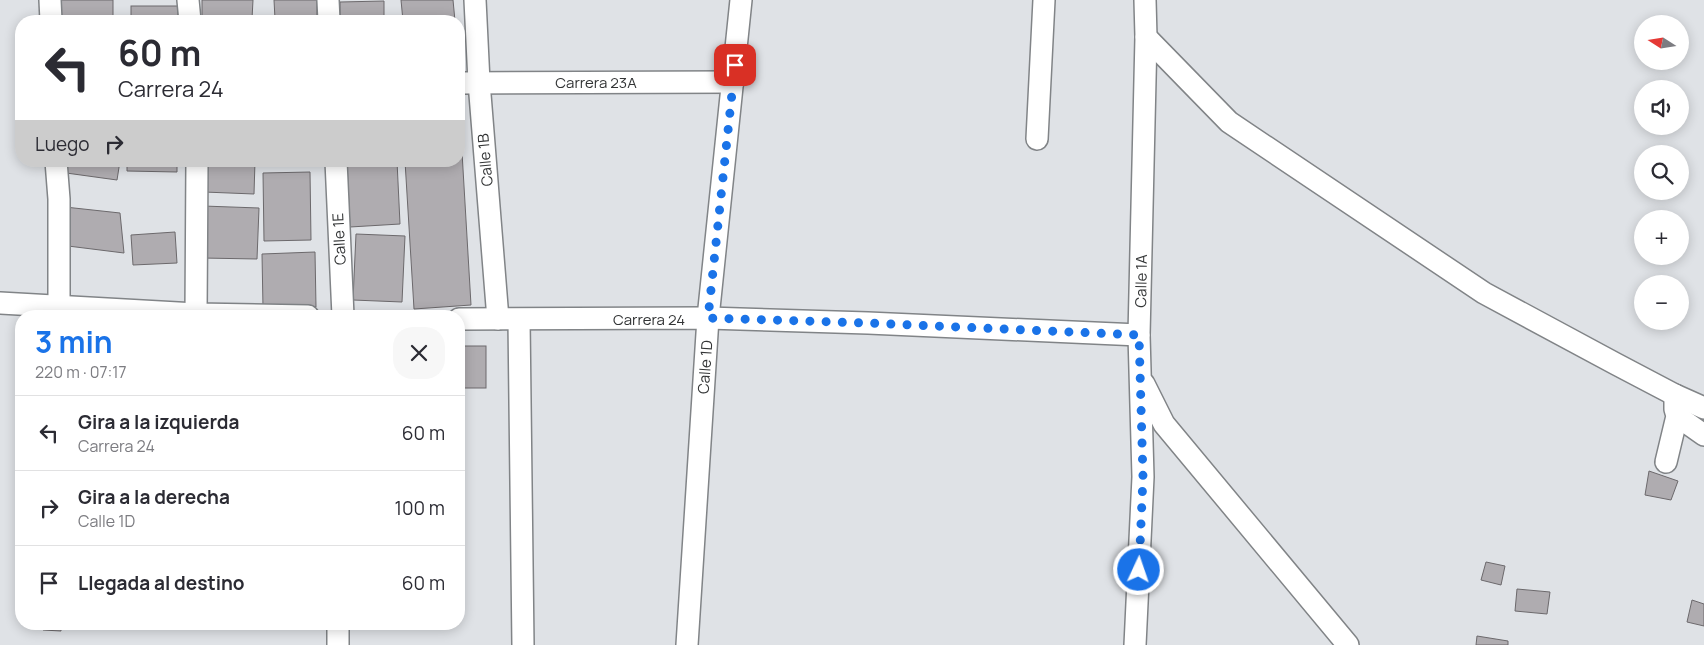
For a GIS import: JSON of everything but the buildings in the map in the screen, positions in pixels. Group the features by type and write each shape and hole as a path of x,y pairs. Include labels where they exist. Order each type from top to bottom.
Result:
{"street":[{"path":"50,0 50,15"},
{"path":"188,0 189,15"},
{"path":"328,0 329,15"},
{"name":"Calle 1B","path":"475,0 469,83 498,319"},
{"name":"Calle 1D","path":"687,645 708,318 741,0"},
{"path":"1037,139 1044,0"},
{"name":"Calle 1A","path":"1136,645 1143,477 1139,335 1146,36 1145,0"},
{"path":"1146,36 1228,122 1484,293 1675,395 1704,408"},
{"name":"Carrera 23A","path":"469,83 733,82"},
{"path":"56,167 59,306"},
{"path":"196,310 197,167"},
{"name":"Calle 1E","path":"336,167 343,310"},
{"path":"0,303 128,310"},
{"name":"Carrera 24","path":"465,319 708,318 1139,335"},
{"path":"519,320 523,645"},
{"path":"1141,378 1164,424 1348,645"},
{"path":"1675,395 1674,409 1677,416 1704,435"},
{"path":"1666,462 1677,416"},
{"path":"338,630 338,645"}],"route":[{"path":"735,65 708,318 1139,335 1143,477 1139,570"}]}
